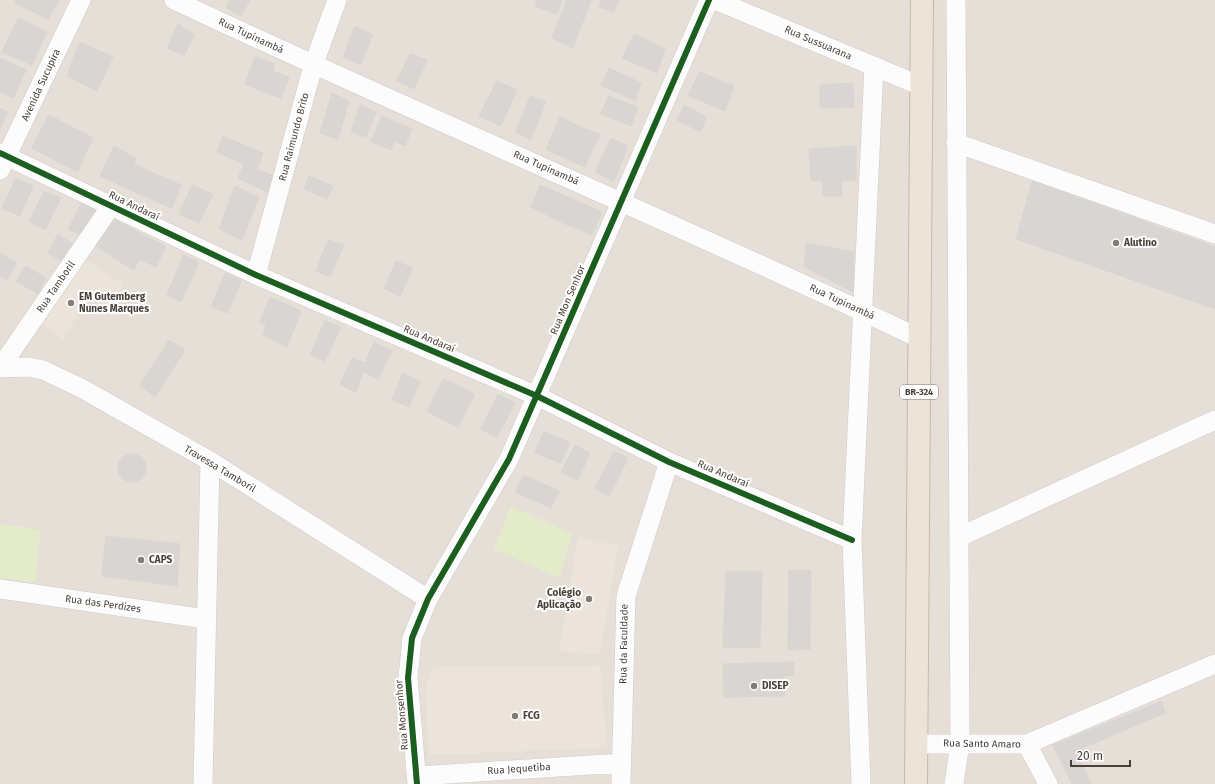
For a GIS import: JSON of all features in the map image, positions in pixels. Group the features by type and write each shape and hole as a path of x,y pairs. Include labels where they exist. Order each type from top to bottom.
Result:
{"highway":[{"name":"BR-324","path":"916,784 922,0"}],"street":[{"name":"Avenida Sucupira","path":"2,160 81,0"},
{"name":"Rua Tupinambá","path":"174,0 313,66 621,201 919,338"},
{"name":"Rua Raimundo Brito","path":"256,275 313,66 337,0"},
{"name":"Rua Mon Senhor","path":"428,599 509,460 709,0"},
{"name":"Rua Sussuarana","path":"715,0 921,86"},
{"path":"954,784 960,743 956,0"},
{"path":"861,784 852,540 874,66"},
{"path":"956,143 1215,234"},
{"name":"Rua Andaraí","path":"2,160 112,206 256,275 537,396 669,462 852,540"},
{"name":"Rua Tamboril","path":"0,368 112,206"},
{"name":"Travessa Tamboril","path":"0,368 28,367 43,370 60,377 210,461 428,599"},
{"path":"959,537 1215,420"},
{"path":"203,784 210,461"},
{"name":"Rua da Faculdade","path":"621,784 626,596 669,462"},
{"name":"Rua das Perdizes","path":"0,589 206,619"},
{"name":"Rua Monsenhor","path":"417,780 408,678 412,638 428,599"},
{"path":"1027,744 1215,664"},
{"name":"Rua Santo Amaro","path":"916,744 1027,744 1048,784"},
{"name":"Rua Jequetiba","path":"417,780 622,763"}],"shaded area":[{"path":"0,0 1215,0 1215,784 0,784"},
{"name":"EM Gutemberg Nunes Marques","path":"85,259 123,285 108,310 89,297 63,339 43,324"},
{"name":"Colégio Aplicação","path":"578,537 618,546 600,655 559,651"},
{"name":"FCG","path":"600,665 607,748 428,755 426,685 434,667"}],"green space":[{"path":"511,506 573,534 559,578 493,549"},
{"path":"0,524 41,530 35,583 0,578"}],"building":[{"path":"16,0 59,0 48,19 15,3"},
{"path":"230,0 250,0 241,16 226,7"},
{"path":"537,0 562,0 557,14 535,6"},
{"path":"567,0 591,0 573,48 552,38"},
{"path":"602,0 619,0 614,12 599,7"},
{"path":"18,18 47,32 40,48 10,35"},
{"path":"178,24 194,34 184,56 167,48"},
{"path":"355,26 373,35 361,65 343,57"},
{"path":"634,34 665,49 657,73 622,58"},
{"path":"10,35 40,48 32,65 2,52"},
{"path":"80,42 113,57 105,74 73,59"},
{"path":"410,54 427,60 414,89 397,81"},
{"path":"255,57 275,64 263,92 245,84"},
{"path":"1,58 26,70 19,85 0,76"},
{"path":"73,59 105,74 97,91 67,76"},
{"path":"609,68 641,83 635,101 601,85"},
{"path":"272,71 289,77 281,98 263,92"},
{"path":"700,72 734,86 725,111 688,95"},
{"path":"0,76 19,85 14,98 0,92"},
{"path":"497,81 517,90 501,126 479,116"},
{"path":"853,83 854,107 820,108 820,85"},
{"path":"332,93 349,101 338,139 320,133"},
{"path":"530,96 546,101 531,140 516,132"},
{"path":"608,96 638,107 631,126 601,114"},
{"path":"360,105 376,112 366,137 351,132"},
{"path":"684,105 706,117 701,132 677,120"},
{"path":"0,108 8,112 0,129"},
{"path":"49,115 93,138 85,154 40,132"},
{"path":"382,116 412,129 405,146 394,141 391,150 371,142"},
{"path":"560,117 580,127 566,159 546,149"},
{"path":"580,127 600,134 585,167 566,159"},
{"path":"40,132 85,154 78,172 32,148"},
{"path":"223,136 263,153 257,170 217,152"},
{"path":"611,138 628,146 614,181 595,172"},
{"path":"114,146 136,158 124,187 100,176"},
{"path":"856,146 856,181 841,181 842,196 823,196 823,181 811,181 809,149"},
{"path":"133,163 153,173 143,196 124,187"},
{"path":"244,164 274,176 267,192 238,178"},
{"path":"153,173 181,185 172,208 143,196"},
{"path":"309,176 333,186 327,199 304,189"},
{"path":"16,178 33,186 20,216 2,208"},
{"name":"Alutino","path":"1032,181 1215,247 1215,309 1016,239"},
{"path":"192,185 213,194 199,223 179,214"},
{"path":"540,185 575,200 563,223 531,207"},
{"path":"235,186 259,197 242,240 219,229"},
{"path":"44,192 61,198 45,230 29,221"},
{"path":"575,200 602,212 592,235 563,223"},
{"path":"82,202 98,209 84,237 68,229"},
{"path":"111,217 129,227 112,257 95,245"},
{"path":"129,227 149,238 134,270 112,257"},
{"path":"58,234 74,245 62,261 48,253"},
{"path":"149,238 166,246 156,267 139,259"},
{"path":"328,240 344,245 330,277 316,271"},
{"path":"806,243 854,252 853,292 804,267"},
{"path":"0,253 17,263 7,280 0,276"},
{"path":"183,255 199,262 181,302 167,295"},
{"path":"396,261 412,268 400,297 384,288"},
{"path":"26,266 46,278 38,294 16,281"},
{"path":"225,273 241,281 228,313 211,307"},
{"path":"270,297 301,311 287,347 263,335 266,325 260,322"},
{"path":"325,321 341,327 325,361 310,355"},
{"path":"169,340 185,350 155,397 140,385"},
{"path":"374,342 392,351 378,379 363,372 356,393 340,384 352,358 365,363"},
{"path":"403,373 420,382 409,407 392,400"},
{"path":"443,379 459,386 441,419 427,411"},
{"path":"459,386 475,394 458,427 441,419"},
{"path":"498,394 515,403 497,438 481,429"},
{"path":"544,431 570,443 561,463 535,453"},
{"path":"575,445 590,453 578,480 561,472"},
{"path":"614,451 628,458 609,497 595,488"},
{"path":"132,454 142,458 146,468 142,478 132,482 122,478 118,468 122,458"},
{"path":"524,475 559,491 551,508 515,492"},
{"name":"CAPS","path":"106,536 180,544 177,586 102,576"},
{"path":"789,570 811,570 810,649 788,650"},
{"path":"726,571 762,571 760,647 723,648"},
{"name":"DISEP","path":"794,662 794,675 783,676 785,696 724,697 723,664"},
{"path":"1162,701 1165,713 1076,751 1091,784 1072,784 1053,745"}],"cycle path":[{"path":"417,784 408,678 412,638 428,599 509,459 709,0"},
{"path":"0,153 256,275 537,396 669,462 852,540"}],"place":[{"name":"Alutino","path":"1116,243"},
{"name":"EM Gutemberg Nunes Marques","path":"71,303"},
{"name":"CAPS","path":"141,560"},
{"name":"Colégio Aplicação","path":"589,599"},
{"name":"DISEP","path":"754,686"},
{"name":"FCG","path":"515,716"}]}
